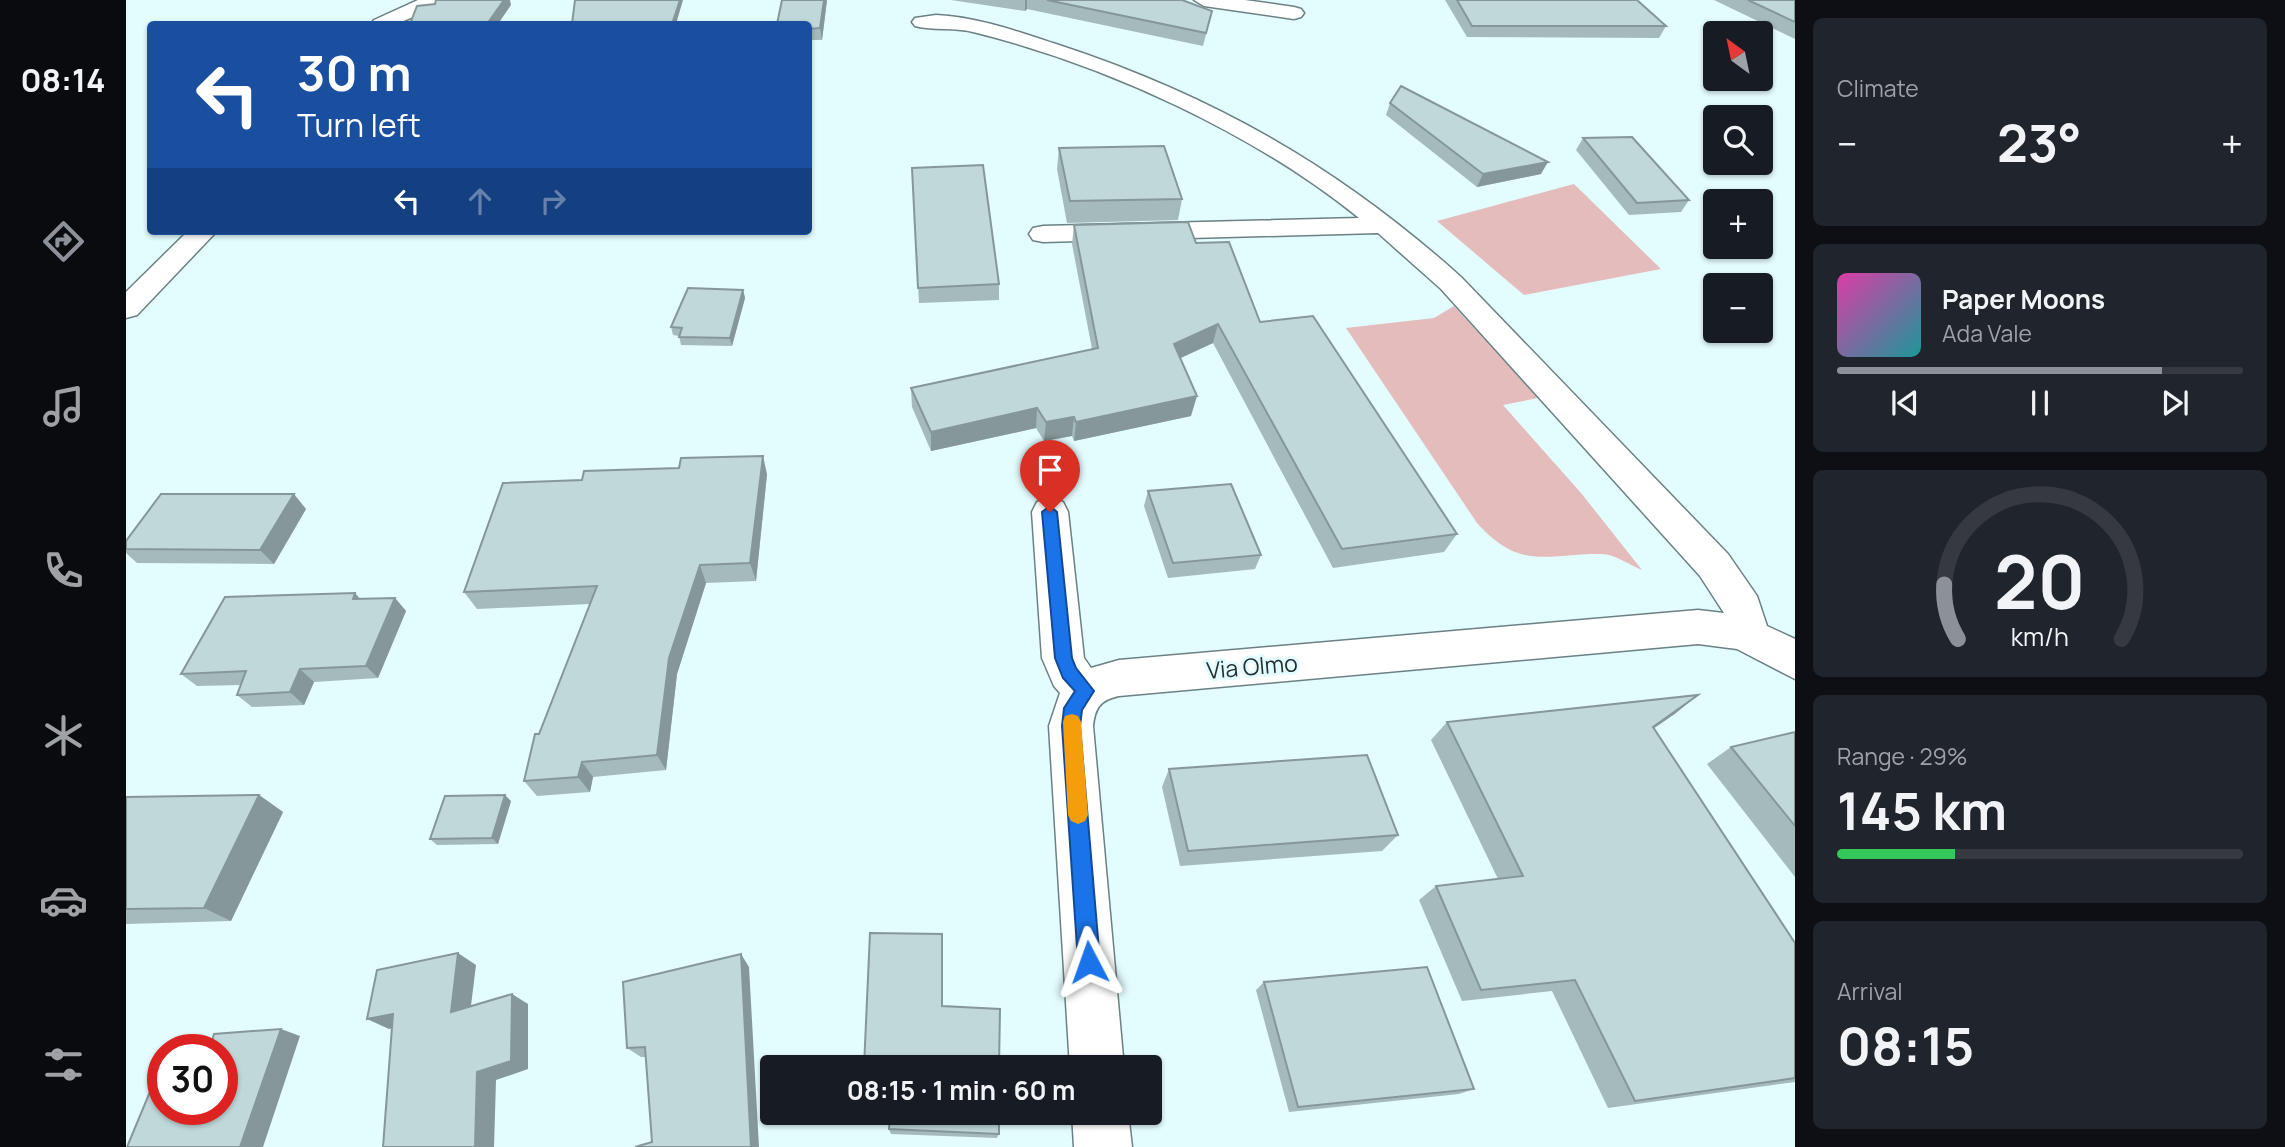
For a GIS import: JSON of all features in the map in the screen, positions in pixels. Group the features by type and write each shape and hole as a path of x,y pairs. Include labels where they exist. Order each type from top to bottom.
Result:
{"street":[{"path":"387,21 413,8 438,0"},
{"path":"1205,0 1294,13"},
{"path":"922,22 950,22 1014,38 1083,60 1163,92 1271,148 1330,185 1384,225 1412,246 1451,283 1714,565 1743,607 1749,636"},
{"path":"1042,234 1384,225"},
{"path":"126,309 199,235"},
{"path":"1050,512 1063,658 1069,673 1085,691 1073,708 1071,726 1096,1055"},
{"name":"Via Olmo","path":"1085,691 1101,681 1119,678 1657,630 1717,627 1749,636 1795,661"},
{"path":"1101,1125 1103,1147"}],"shaded area":[{"path":"1574,184 1661,269 1524,295 1437,221"},
{"path":"1454,306 1538,398 1503,405 1581,493 1642,570 1607,554 1550,557 1521,554 1493,538 1477,523 1346,328 1434,318"}],"building":[{"path":"436,0 504,0 489,21 411,21 417,6 435,4"},
{"path":"575,0 680,0 673,21 572,21"},
{"path":"782,0 824,0 820,28 812,29 812,21 778,21"},
{"path":"1047,0 1182,0 1212,11 1206,33"},
{"path":"1457,0 1637,0 1666,26 1472,26"},
{"path":"1748,0 1795,0 1795,22"},
{"path":"1401,86 1548,162 1483,174 1390,103"},
{"path":"1632,137 1689,200 1637,203 1583,138"},
{"path":"1164,146 1182,199 1070,201 1059,148"},
{"path":"983,165 999,284 918,288 912,168"},
{"path":"1188,222 1196,243 1229,242 1260,322 1313,316 1457,534 1342,549 1218,324 1174,344 1197,396 1076,422 1074,417 1046,422 1037,408 931,432 911,388 1098,348 1074,225"},
{"path":"688,288 743,290 730,338 679,337 682,328 671,327"},
{"path":"763,456 750,563 700,565 669,658 657,755 582,762 578,777 524,781 535,734 539,734 597,586 464,592 503,483 582,480 584,471 679,468 681,458"},
{"path":"1231,484 1261,555 1173,563 1148,491"},
{"path":"161,494 294,494 260,550 126,549 126,541"},
{"path":"355,593 353,599 395,598 366,666 300,669 290,692 237,695 246,671 181,674 225,597"},
{"path":"1698,695 1653,727 1795,943 1795,1078 1635,1101 1575,980 1481,990 1436,886 1523,876 1447,722"},
{"path":"1795,732 1795,826 1731,747"},
{"path":"1367,755 1398,835 1188,851 1169,769"},
{"path":"259,795 204,908 126,909 126,797"},
{"path":"505,795 492,838 430,839 445,796"},
{"path":"870,933 942,934 942,1006 1000,1009 999,1055 865,1055"},
{"path":"458,953 451,1012 512,994 511,1061 477,1072 475,1147 383,1147 393,1014 367,1019 377,970"},
{"path":"741,954 751,1147 635,1147 652,1142 645,1047 627,1048 623,982"},
{"path":"1427,967 1474,1089 1298,1107 1264,982"},
{"path":"281,1029 240,1147 127,1147 147,1099 147,1125 238,1125 238,1034 214,1034"},
{"path":"889,1125 999,1125 999,1134 889,1129"}],"slow traffic":[{"path":"1072,722 1078,815"}],"route":[{"path":"1050,512 1063,658 1069,673 1085,691 1073,708 1071,726 1089,962"}]}
